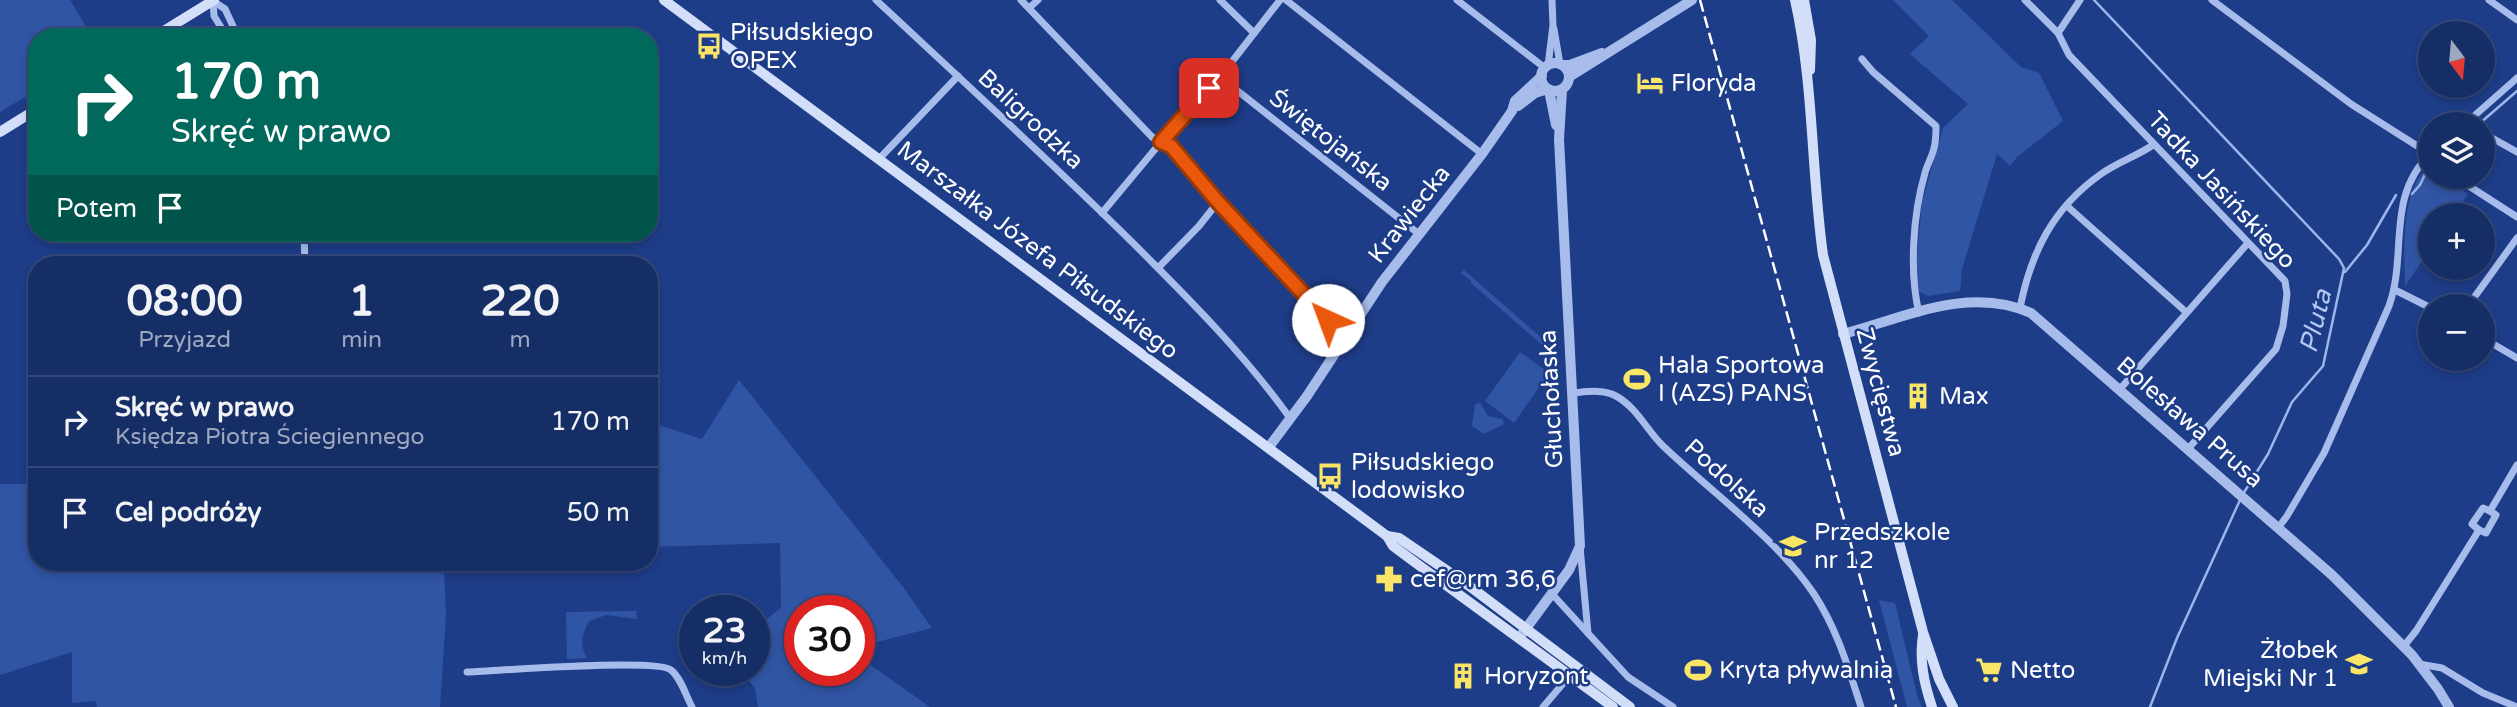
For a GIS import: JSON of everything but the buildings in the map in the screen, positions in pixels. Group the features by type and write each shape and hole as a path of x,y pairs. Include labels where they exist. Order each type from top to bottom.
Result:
{"main road":[{"path":"169,28 214,0"},
{"name":"Marszałka Józefa Piłsudskiego","path":"664,0 1269,447 1387,536 1393,546 1630,707"},
{"name":"Zwycięstwa","path":"1795,0 1809,80 1818,219 1823,255 1923,632 1939,679 1953,707"},
{"name":"Zwycięstwa","path":"1804,0 1811,47 1809,80"},
{"path":"0,132 28,115"},
{"path":"1923,632 1920,652 1924,683 1932,707"},
{"name":"Marszałka Józefa Piłsudskiego","path":"1574,670 1613,707"}],"street":[{"path":"214,0 214,16 221,28"},
{"path":"214,0 225,9 234,28"},
{"name":"Baligrodzka","path":"876,0 1158,268 1256,373 1290,418"},
{"path":"1021,0 1152,137 1171,146 1218,202 1345,338"},
{"path":"1029,8 1038,0"},
{"path":"1220,0 1254,33"},
{"path":"1102,213 1220,77 1280,0"},
{"path":"1286,0 1482,154"},
{"path":"1457,0 1551,68 1568,72 1569,78 1562,90 1548,89 1543,83 1551,68 1552,0"},
{"name":"Krawiecka","path":"1569,78 1692,0"},
{"path":"2025,0 2058,33 2080,0"},
{"path":"2212,0 2351,104 2418,148"},
{"path":"2489,0 2517,20"},
{"name":"Tadka Jasińskiego","path":"2058,33 2068,55 2285,281 2287,294 2283,326 2276,349 2188,449"},
{"name":"Krawiecka","path":"1269,447 1382,282 1482,154 1516,101 1551,68 1570,65 1612,50"},
{"path":"1862,59 1936,126 1934,148 1924,173 1912,266 1912,284 1919,313"},
{"path":"879,159 958,76"},
{"name":"Świętojańska","path":"1220,77 1419,234"},
{"path":"2480,112 2517,78"},
{"name":"Krawiecka","path":"1512,111 1530,96 1548,89"},
{"name":"Głuchołaska","path":"1548,89 1559,139"},
{"name":"Głuchołaska","path":"1562,90 1559,139 1580,546"},
{"path":"2495,140 2517,152"},
{"path":"2020,308 2036,251 2045,234 2067,206 2104,172 2153,145"},
{"path":"2278,528 2324,453 2395,290 2402,204 2412,175 2418,169"},
{"path":"2474,189 2517,217"},
{"path":"1158,268 1218,202"},
{"path":"2067,206 2186,312"},
{"path":"2477,294 2517,238"},
{"path":"2120,389 2248,243"},
{"path":"2395,290 2418,302"},
{"name":"Bolesława Prusa","path":"1843,334 1961,302 1996,303 2020,308 2048,326 2332,575 2404,646 2449,707"},
{"path":"2495,344 2516,355"},
{"name":"Podolska","path":"1572,393 1602,392 1614,395 1628,405 1658,442 1792,566 1813,592 1838,637 1861,707"},
{"path":"2490,510 2517,466"},
{"path":"2483,508 2490,510 2496,515 2494,522 2486,533 2479,530 2472,524 2483,508"},
{"path":"2404,646 2479,530"},
{"path":"1523,633 1553,594 1576,558 1580,546"},
{"path":"1580,546 1588,634"},
{"path":"1553,594 1628,677 1673,707"},
{"path":"2419,664 2442,668 2483,693 2517,707"},
{"path":"467,672 661,666 671,670 678,678 692,707"},
{"path":"1543,707 1574,670"}],"shaded area":[{"path":"0,0 70,0 87,28 28,28 28,95 0,112"},
{"path":"1893,0 1952,0 2021,67 2039,73 2063,121 2017,157 2010,166 1997,154 1962,269 1960,291 1928,296 1917,290 1916,264 1922,203 1943,128 1968,104 1910,54 1929,36"},
{"path":"2418,179 2418,189 2461,189 2468,194 2462,203 2418,203 2418,267 2405,286 2406,223 2412,192"},
{"path":"1464,270 1553,348 1550,352 1471,283 1461,273"},
{"path":"1520,352 1549,373 1514,423 1485,401"},
{"path":"739,380 903,587 932,628 875,642 875,595 784,595 784,686 875,686 875,668 930,707 758,707 753,686 770,686 770,617 781,608 780,543 658,547 658,425 702,439"},
{"path":"1478,403 1488,416 1502,419 1504,424 1484,434 1472,426 1475,405"},
{"path":"0,484 28,484 28,571 444,571 446,614 440,707 97,707 96,701 72,703 72,652 0,675"},
{"path":"1879,600 1895,603 1922,707 1907,707"},
{"path":"636,611 637,619 606,615 589,621 582,640 587,658 567,659 566,612"}],"waterway":[{"name":"Pluta","path":"2094,0 2339,259 2344,268 2323,366 2292,402 2268,454 2243,494"},
{"path":"2493,112 2517,91"},
{"path":"2412,194 2418,187"},
{"path":"2345,272 2367,245 2396,195"},
{"name":"Pluta","path":"2150,707 2177,638 2240,500"}],"railway":[{"path":"1700,0 1896,707"}],"place":[{"name":"Piłsudskiego OPEX","path":"709,46"},
{"name":"Floryda","path":"1650,83"},
{"name":"Hala Sportowa I (AZS) PANS","path":"1637,379"},
{"name":"Max","path":"1918,396"},
{"name":"Piłsudskiego lodowisko","path":"1330,476"},
{"name":"Przedszkole nr 12","path":"1793,546"},
{"name":"cef@rm 36,6","path":"1389,579"},
{"name":"Żłobek Miejski Nr 1","path":"2359,664"},
{"name":"Kryta pływalnia","path":"1698,670"},
{"name":"Netto","path":"1989,670"},
{"name":"Horyzont","path":"1463,676"}],"route":[{"path":"1209,88 1161,142 1171,146 1218,202 1328,320"}]}
